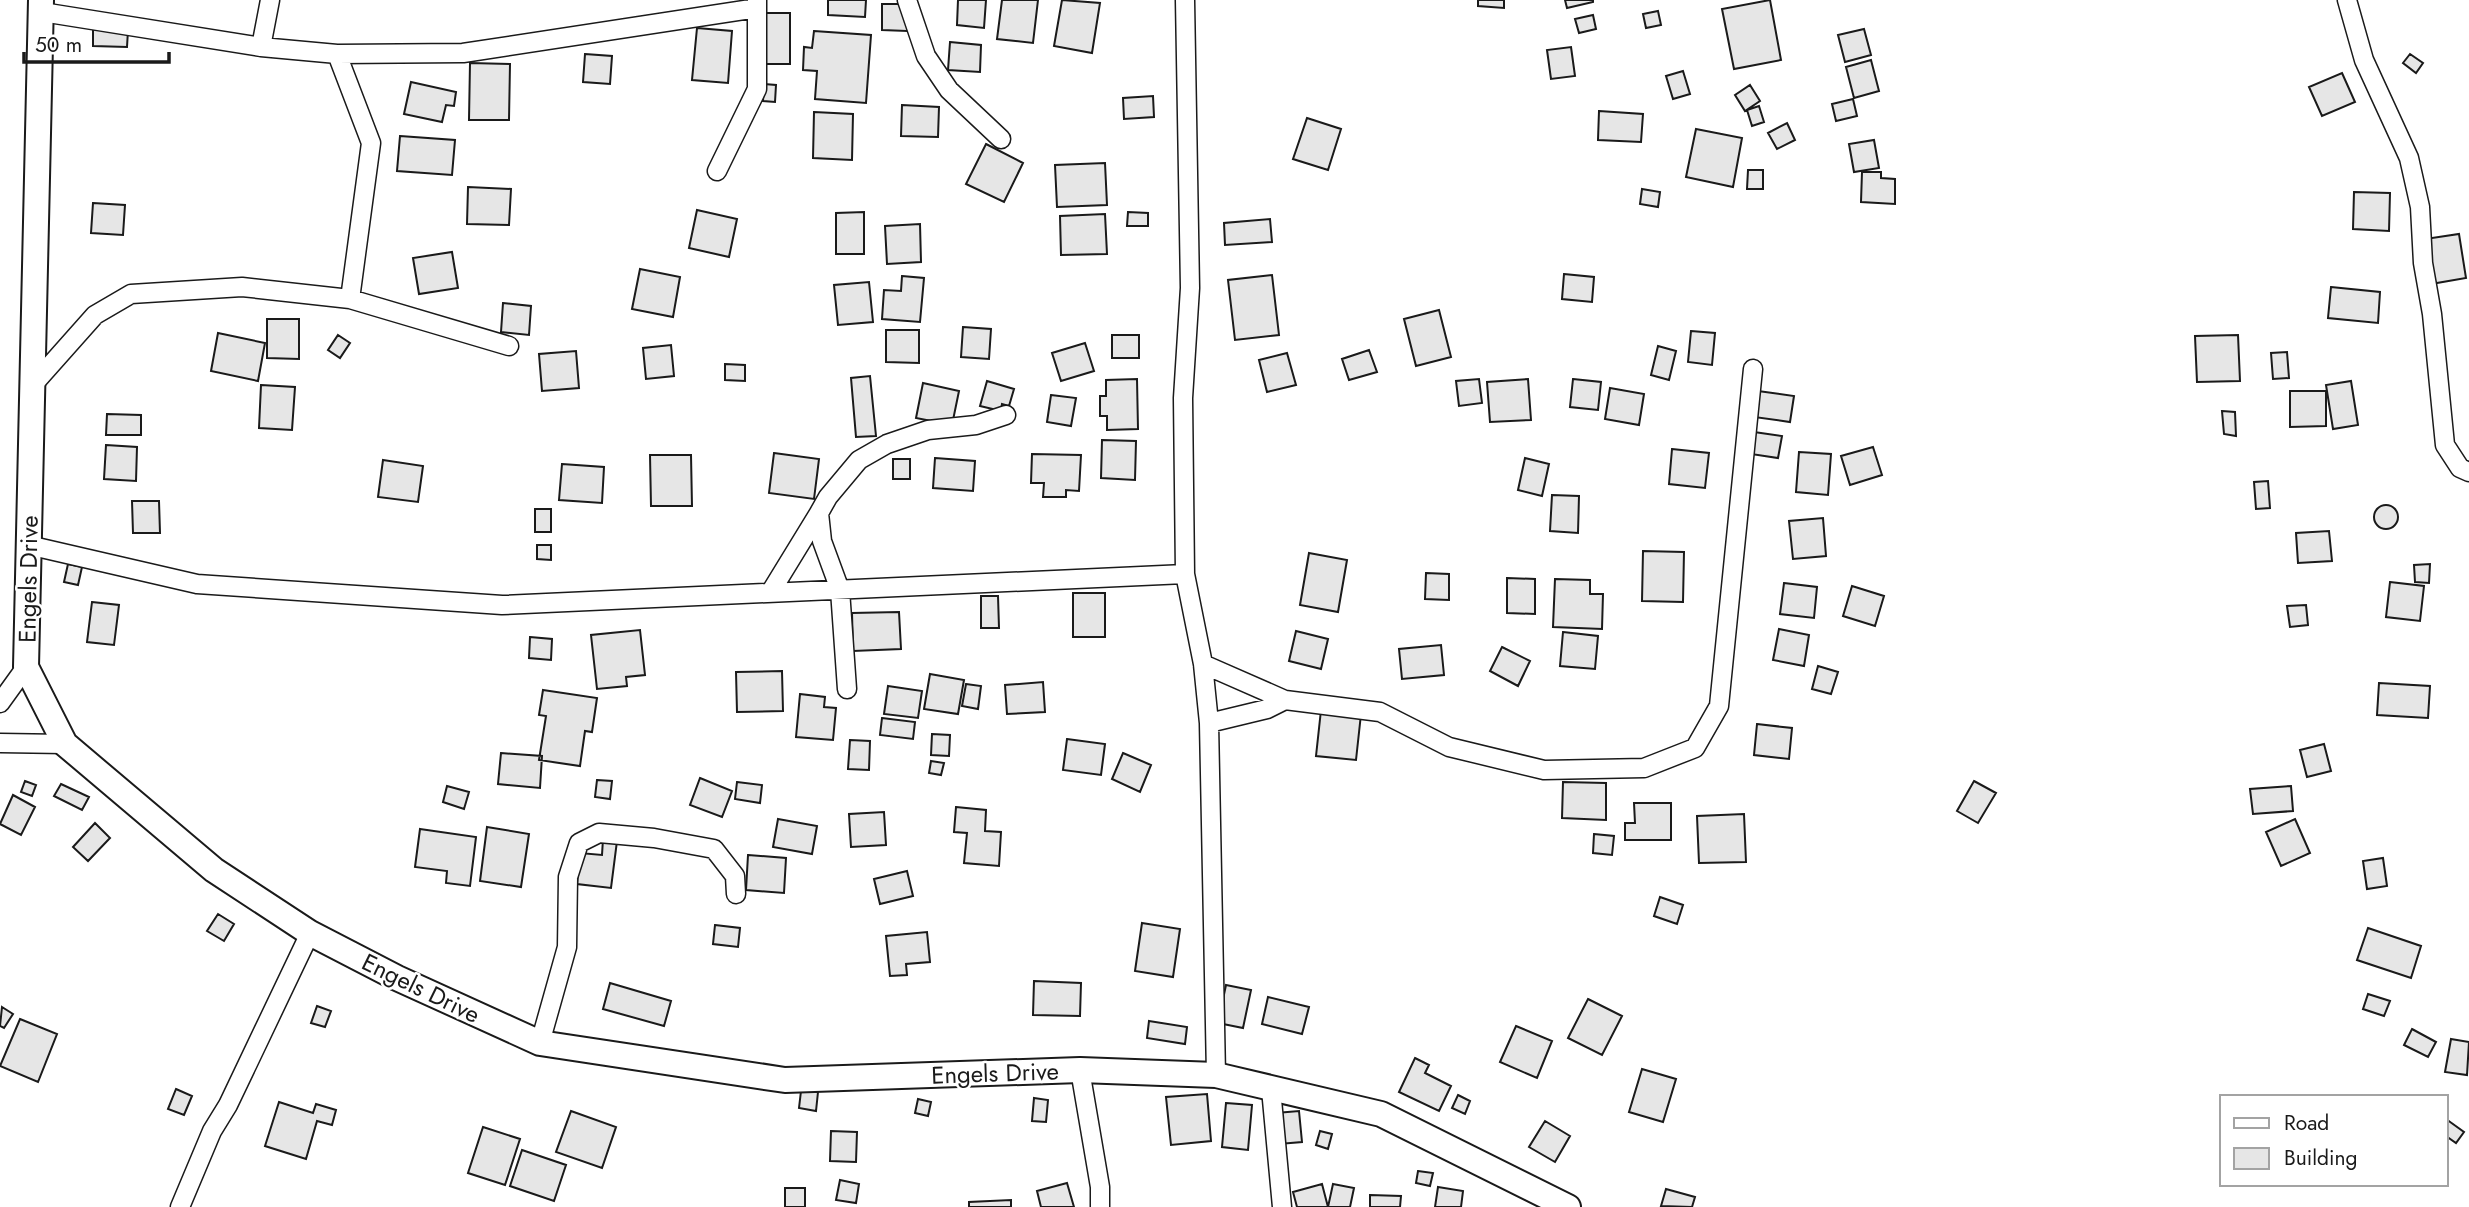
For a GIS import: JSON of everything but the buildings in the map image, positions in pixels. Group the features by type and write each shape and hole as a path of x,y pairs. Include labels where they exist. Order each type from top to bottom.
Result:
{"street":[{"path":"261,47 270,0"},
{"path":"907,0 926,56 933,67 949,90 1001,139"},
{"path":"1185,0 1190,288 1183,398 1185,574 1203,664 1209,723 1216,1074"},
{"path":"2347,0 2364,60 2409,158 2420,207 2423,263 2432,314 2445,445 2460,468 2469,472"},
{"path":"41,6 261,47 337,54 463,52 757,4 757,89 717,171"},
{"name":"Engels Drive","path":"41,6 26,667 65,744 214,870 310,933 408,984 540,1043 785,1080 1080,1070 1216,1074 1381,1114 1568,1207"},
{"path":"337,54 371,143 350,299"},
{"path":"31,387 94,315 131,294 242,287 350,299 509,346"},
{"path":"1203,664 1285,700 1380,712 1449,747 1544,770 1644,768 1695,748 1719,706 1753,369"},
{"path":"770,593 828,497 859,460 887,444 928,430 976,425 1006,415"},
{"path":"819,513 822,541 841,590 847,689"},
{"path":"28,545 197,584 502,605 1185,574"},
{"path":"0,703 26,667"},
{"path":"1209,723 1267,709 1285,700"},
{"path":"0,743 65,744"},
{"path":"540,1043 567,947 568,877 579,843 599,833 654,838 714,849 736,876 736,894"},
{"path":"180,1207 212,1131 228,1105 310,933"},
{"path":"1080,1070 1100,1187 1100,1207"},
{"path":"1271,1089 1282,1207"}]}
